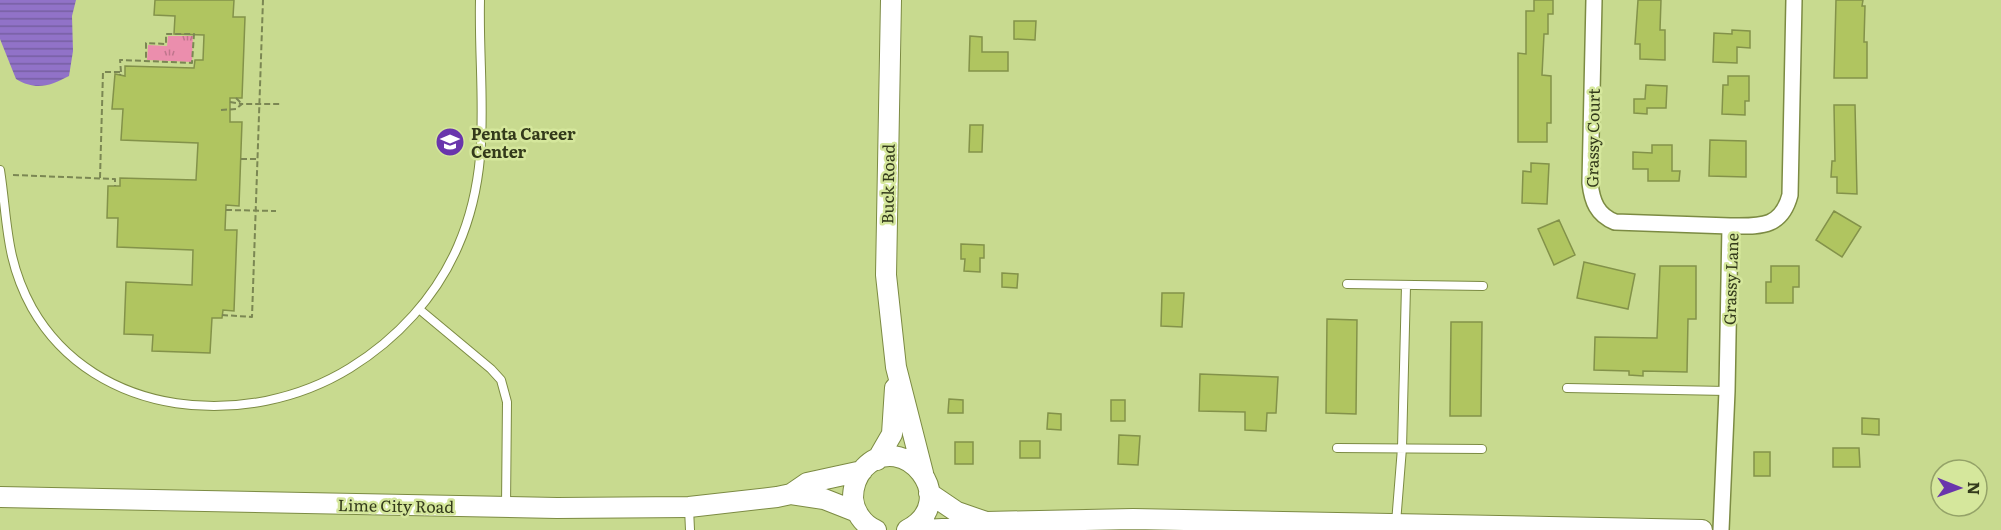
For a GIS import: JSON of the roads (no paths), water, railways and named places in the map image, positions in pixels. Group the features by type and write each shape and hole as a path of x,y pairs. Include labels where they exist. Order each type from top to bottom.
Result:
{"street":[{"name":"Buck Road","path":"891,0 886,275 896,367 929,493"},
{"name":"Grassy Court","path":"1594,0 1590,183 1595,206 1602,215 1615,222 1730,226"},
{"name":"Grassy Lane","path":"1721,530 1727,392 1730,226 1760,226 1770,223 1778,218 1788,203 1794,0"},
{"name":"Buck Road","path":"865,523 853,498 854,487 892,434 896,367"},
{"name":"Lime City Road","path":"0,497 506,507 689,507 790,494 807,483 870,465 889,457 909,461 922,473"},
{"path":"907,530 922,519 927,509 929,493 957,512 986,522"},
{"name":"Lime City Road","path":"790,494 824,499 865,523"},
{"path":"923,530 962,528 986,522 1702,530"}],"lane":[{"path":"0,172 10,251 21,285 33,309 51,335 89,370 111,384 158,401 179,405 226,406 257,402 311,388 349,369 400,330 436,287 457,248 473,205 482,148 480,0"},
{"path":"1347,284 1483,286"},
{"path":"1396,525 1402,448 1406,286"},
{"path":"419,309 501,380 507,402 506,507"},
{"path":"1567,388 1727,392"},
{"path":"1337,448 1482,449"},
{"path":"689,507 690,530"}],"place":[{"name":"Penta Career Center","path":"450,142"}]}
